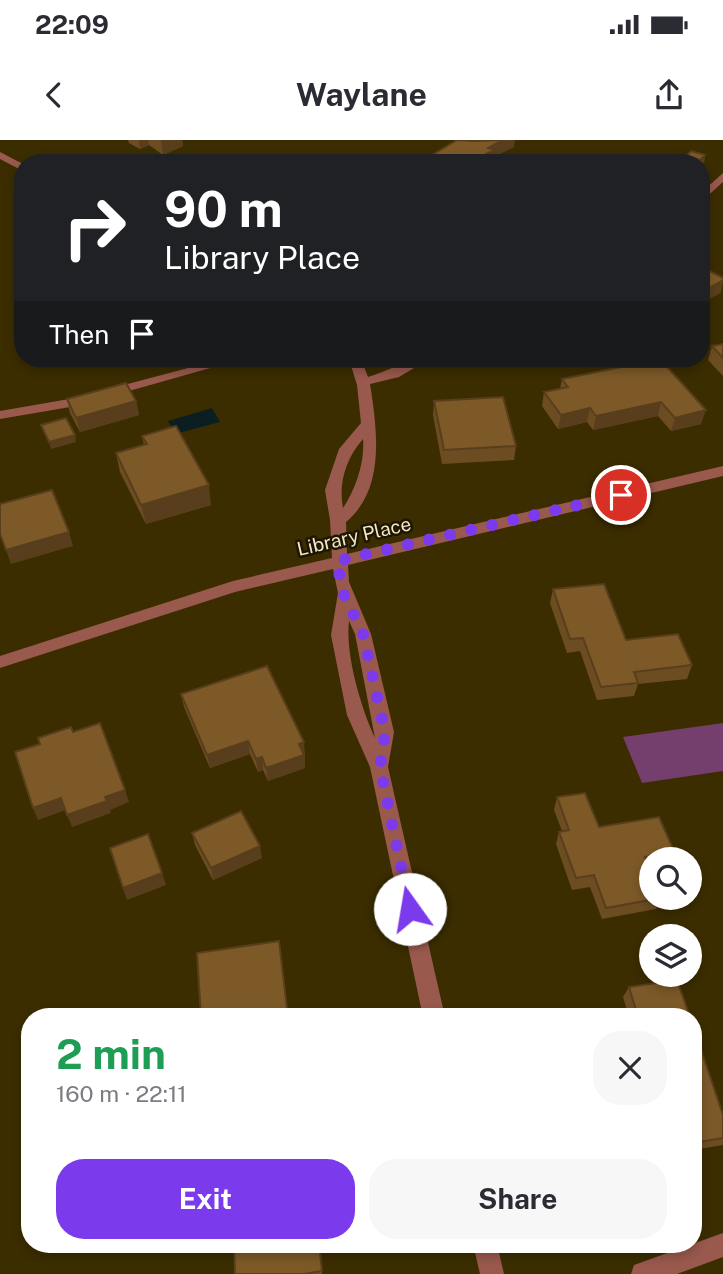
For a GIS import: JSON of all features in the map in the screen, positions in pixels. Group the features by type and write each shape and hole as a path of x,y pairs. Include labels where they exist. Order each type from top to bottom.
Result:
{"street":[{"path":"710,190 723,176"},
{"path":"0,415 76,401 202,368"},
{"path":"338,520 349,511 358,496 372,453 366,426 363,382 358,368"},
{"path":"363,382 406,368"},
{"path":"366,426 346,449 332,490 338,520 337,561 344,594 363,634 385,732 380,767"},
{"name":"Library Place","path":"0,662 233,587 723,471"},
{"path":"344,594 339,635 356,715 380,767 432,1008"},
{"path":"702,1253 723,1245"},
{"path":"487,1253 492,1274"},
{"path":"643,1274 701,1253"}],"shaded area":[{"path":"723,723 723,771 642,783 623,737"}],"water":[{"path":"212,408 220,422 175,434 168,421"}],"building":[{"path":"457,140 503,140 488,148 494,150 486,154 434,154"},
{"path":"710,271 723,278 710,287"},
{"path":"723,344 723,358 712,346"},
{"path":"616,368 668,368 706,410 675,418 661,402 596,416 590,408 561,415 544,392 568,387 562,379"},
{"path":"126,383 136,401 76,418 67,399"},
{"path":"503,397 516,446 444,450 434,401"},
{"path":"66,418 75,435 49,442 41,425"},
{"path":"176,426 209,485 141,505 116,453 147,444 142,436"},
{"path":"52,490 69,532 6,550 0,534 0,504"},
{"path":"604,584 626,640 678,634 692,665 634,672 638,683 601,687 583,638 570,639 553,589"},
{"path":"267,666 304,742 299,744 304,755 266,768 262,757 256,759 248,741 207,755 181,694"},
{"path":"100,723 125,790 105,797 107,801 67,815 61,798 33,808 15,752 40,744 38,738 71,727 73,732"},
{"path":"585,793 599,827 659,817 672,847 639,847 639,902 606,908 594,875 576,878 559,832 569,830 557,797"},
{"path":"241,811 260,846 211,868 192,833"},
{"path":"148,834 162,873 123,888 110,848"},
{"path":"279,941 287,1008 200,1008 197,953"},
{"path":"639,986 679,987 687,1008 635,1008 629,987"},
{"path":"702,1053 723,1115 723,1138 702,1142"},
{"path":"234,1253 320,1253 322,1271 304,1274 235,1274"}],"route":[{"path":"410,909 380,767 385,732 363,634 343,593 337,561 621,495"}]}
